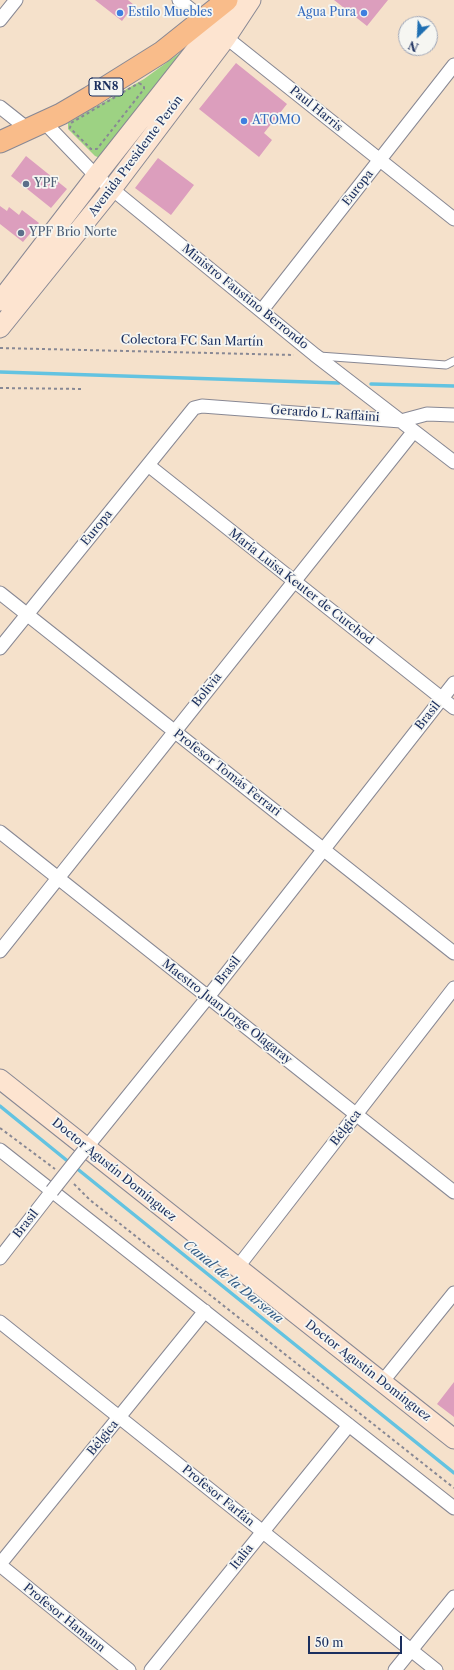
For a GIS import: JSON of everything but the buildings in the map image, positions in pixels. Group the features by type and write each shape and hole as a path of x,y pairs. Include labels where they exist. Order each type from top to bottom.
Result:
{"main road":[{"name":"Avenida Presidente Perón","path":"215,29 227,0"},
{"name":"Avenida Presidente Perón","path":"1,324 112,189 235,0"},
{"name":"Avenida Presidente Perón","path":"0,301 96,176 215,29 251,0"},
{"name":"RN8","path":"0,142 36,126 90,97 162,52 215,29"},
{"name":"Doctor Agustín Domínguez","path":"0,1079 454,1439"}],"street":[{"path":"0,20 16,0"},
{"name":"Paul Harris","path":"179,0 454,219"},
{"name":"Europa","path":"262,310 454,65"},
{"name":"Ministro Faustino Berrondo","path":"0,107 36,126 316,355 454,462"},
{"name":"Gerardo L. Raffaini","path":"194,408 202,406 401,421 427,414 454,415"},
{"name":"Europa","path":"0,648 194,408"},
{"name":"Bolivia","path":"0,951 414,431"},
{"name":"María Luisa Keuter de Curchod","path":"148,465 454,708"},
{"name":"Profesor Tomás Ferrari","path":"0,593 454,953"},
{"name":"Brasil","path":"0,1258 86,1148 208,997 323,848 454,683"},
{"name":"Maestro Juan Jorge Olagaray","path":"0,832 454,1192"},
{"name":"Bélgica","path":"237,1268 454,988"},
{"path":"0,1150 454,1508"},
{"path":"383,1382 454,1293"},
{"name":"Bélgica","path":"0,1564 205,1311"},
{"name":"Profesor Farfán","path":"0,1322 436,1670"},
{"name":"Italia","path":"151,1670 349,1425"},
{"name":"Profesor Hamann","path":"0,1564 129,1670"},
{"path":"395,1670 454,1597"}],"lane":[{"path":"316,355 446,365 454,361"}],"path":[{"path":"139,83 142,84 144,89 97,149 91,149 70,128 71,123 139,83"},
{"name":"Colectora FC San Martín","path":"0,348 316,355"},
{"path":"0,388 84,389"},
{"path":"0,1128 56,1170"},
{"path":"68,1180 97,1205 454,1488"}],"green space":[{"path":"184,50 100,158 95,156 68,129 68,123 144,79"}],"waterway":[{"path":"0,372 339,383"},
{"path":"371,384 454,386"},
{"name":"Canal de la Darsena","path":"0,1106 70,1163"},
{"name":"Canal de la Darsena","path":"75,1167 454,1473"}],"place":[{"name":"Estilo Muebles","path":"120,13"},
{"name":"Agua Pura","path":"364,13"},
{"name":"ATOMO","path":"244,121"},
{"name":"YPF","path":"26,184"},
{"name":"YPF Brio Norte","path":"21,233"}]}
